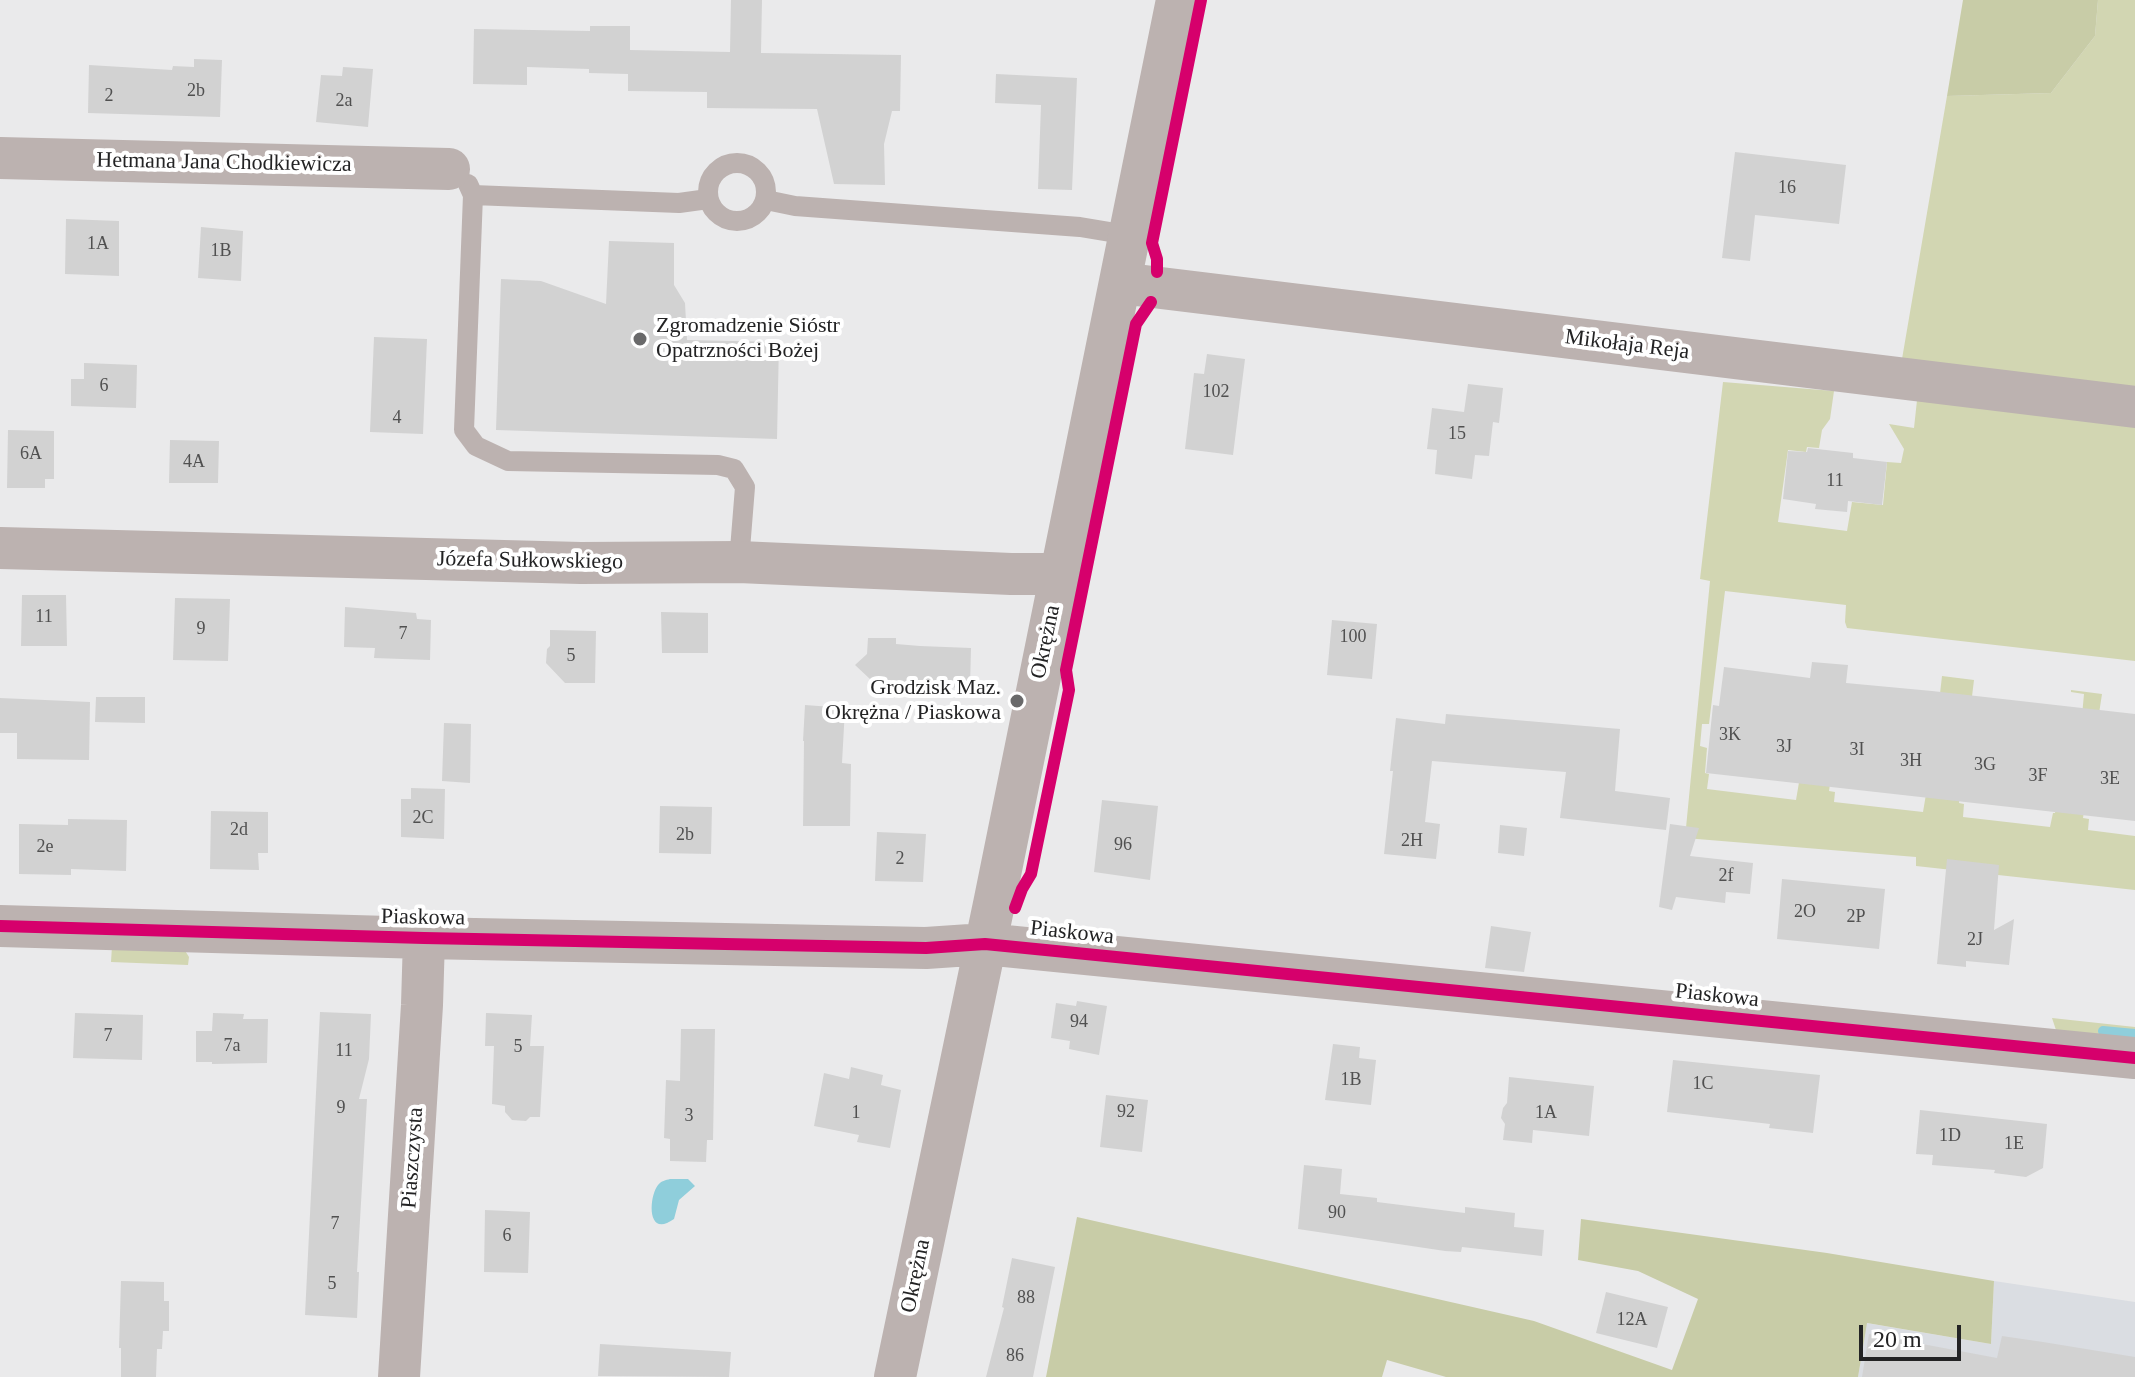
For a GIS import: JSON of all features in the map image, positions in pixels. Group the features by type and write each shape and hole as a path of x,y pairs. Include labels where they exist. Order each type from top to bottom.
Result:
{"street":[{"name":"Okrężna","path":"895,1377 1177,0"},
{"name":"Hetmana Jana Chodkiewicza","path":"0,158 461,182"},
{"name":"Mikołaja Reja","path":"1120,283 2135,407"},
{"name":"Józefa Sułkowskiego","path":"0,548 581,563 739,562 1060,574"},
{"name":"Piaskowa","path":"0,926 926,948 985,944 2135,1058"},
{"name":"Piaszczysta","path":"399,1377 424,938"}],"lane":[{"path":"733,163 752,166 765,180 766,200 755,216 737,222 727,220 718,215 708,199 710,179 723,166 733,163"},
{"path":"708,199 679,203 461,182 464,430 476,446 508,461 718,465 734,469 745,487 739,562"},
{"path":"766,200 795,206 1080,227 1128,235"}],"shaded area":[{"path":"1994,1281 2135,1302 2135,1377 1858,1377 1866,1323 1991,1344"}],"green space":[{"path":"1963,0 2098,0 2095,36 2051,93 1947,96"},
{"path":"2098,0 2135,0 2135,389 1902,359 1947,96 2051,93 2095,36"},
{"path":"1723,382 1834,391 1830,419 1822,430 1819,448 1807,447 1806,452 1788,450 1778,522 1847,531 1852,502 1883,505 1887,462 1901,463 1904,449 1889,424 1914,428 1918,391 2135,422 2135,661 1847,628 1846,605 1725,591 1709,724 1702,724 1700,746 1707,748 1707,789 1796,800 1803,759 1833,763 1829,791 1835,792 1834,802 1923,812 1942,676 1974,680 1959,803 1964,804 1963,817 2050,827 2058,789 2079,748 2084,694 2071,690 2102,694 2083,818 2089,819 2088,830 2135,836 2135,890 1916,866 1916,857 1685,838 1710,581 1700,579"},
{"path":"112,946 184,949 189,957 188,965 111,962"},
{"path":"2052,1018 2135,1027 2135,1043 2058,1036"},
{"path":"1077,1217 1534,1321 1672,1370 1698,1299 1638,1271 1578,1260 1581,1219 1827,1253 1994,1281 1991,1344 1867,1323 1858,1377 1446,1377 1387,1360 1382,1377 1046,1377"}],"water":[{"path":"670,1179 688,1179 695,1186 679,1200 674,1219 658,1224 652,1214 655,1190 659,1184"}],"building":[{"path":"731,0 762,0 761,53 901,55 900,111 892,111 884,144 885,185 834,184 817,109 707,108 707,92 628,91 628,74 589,73 589,69 527,67 527,85 473,84 474,29 590,31 590,26 630,26 630,50 730,52"},
{"path":"194,59 222,60 220,117 88,113 89,65 172,70 173,66 194,67"},
{"path":"343,67 373,69 368,127 316,122 321,75 342,76"},
{"path":"996,74 1077,78 1072,190 1038,189 1041,105 995,103"},
{"path":"1735,152 1846,165 1839,224 1755,215 1750,261 1722,258"},
{"path":"66,219 119,221 119,276 65,274"},
{"path":"201,227 243,231 241,281 198,278"},
{"name":"Zgromadzenie Sióstr Opatrzności Bożej","path":"609,241 674,243 674,285 685,303 687,340 779,342 777,439 496,430 501,279 541,281 606,304"},
{"path":"374,337 427,339 423,434 370,432"},
{"path":"1207,354 1245,359 1233,455 1185,449 1194,373 1204,374"},
{"path":"84,363 137,365 136,408 71,406 71,379 84,379"},
{"path":"1468,384 1503,388 1499,423 1493,422 1489,456 1475,455 1472,479 1435,474 1437,450 1427,449 1432,408 1464,412"},
{"path":"8,430 54,431 54,479 45,479 45,488 7,488"},
{"path":"170,440 219,441 218,483 169,483"},
{"path":"1808,448 1853,453 1853,458 1887,462 1882,505 1848,501 1847,512 1815,509 1816,504 1783,499 1788,451 1807,452"},
{"path":"22,595 66,595 67,646 21,646"},
{"path":"175,598 230,599 228,661 173,660"},
{"path":"345,607 416,613 417,619 431,620 430,660 374,658 375,648 344,647"},
{"path":"661,612 708,613 708,653 662,653"},
{"path":"1332,620 1377,624 1372,679 1327,675"},
{"path":"550,630 596,631 595,683 565,683 546,663"},
{"path":"868,638 896,638 896,644 971,648 970,688 941,687 941,695 886,694 855,665 867,654"},
{"path":"1812,662 1848,665 1846,683 2135,714 2135,821 1706,773 1713,705 1719,706 1724,667 1810,678"},
{"path":"96,697 145,697 145,723 95,722"},
{"path":"0,698 90,702 89,760 17,759 17,733 0,733"},
{"path":"805,705 845,708 842,763 851,764 850,826 803,826"},
{"path":"1446,714 1620,729 1615,791 1670,798 1666,830 1560,818 1566,772 1432,761 1425,822 1440,824 1436,859 1384,854 1396,718 1445,724"},
{"path":"444,723 471,724 470,783 442,781"},
{"path":"411,788 445,789 444,839 401,837 401,799 411,799"},
{"path":"1102,800 1158,806 1150,880 1094,872"},
{"path":"660,806 712,807 711,854 659,853"},
{"path":"211,811 268,812 268,853 258,853 259,870 210,869"},
{"path":"68,819 127,820 126,871 71,869 71,875 19,874 19,824 68,825"},
{"path":"1670,824 1699,828 1690,856 1753,863 1750,894 1726,892 1725,903 1676,897 1672,910 1659,907"},
{"path":"1500,825 1527,828 1524,856 1498,853"},
{"path":"877,832 926,834 923,882 875,881"},
{"path":"1947,859 1999,865 1994,930 2014,919 2009,965 1966,961 1966,967 1937,964"},
{"path":"1782,879 1885,889 1879,949 1777,939"},
{"path":"1491,926 1531,932 1524,972 1485,968"},
{"path":"1077,1001 1107,1006 1099,1055 1069,1049 1070,1041 1051,1038 1056,1003 1076,1006"},
{"path":"320,1012 371,1014 369,1059 359,1099 367,1099 357,1318 305,1315"},
{"path":"75,1013 143,1015 142,1060 73,1058"},
{"path":"213,1013 244,1014 243,1019 268,1019 267,1063 196,1062 196,1031 212,1031"},
{"path":"486,1013 532,1015 530,1046 544,1046 540,1117 530,1117 526,1121 512,1120 505,1112 505,1106 492,1104 494,1046 485,1046"},
{"path":"681,1029 715,1029 713,1140 707,1140 706,1162 670,1161 670,1139 664,1138 666,1080 680,1081"},
{"path":"1333,1044 1360,1047 1359,1058 1376,1060 1371,1105 1325,1100"},
{"path":"1673,1060 1820,1075 1813,1133 1769,1128 1770,1124 1667,1112"},
{"path":"851,1067 883,1075 881,1085 901,1090 890,1148 857,1142 859,1135 814,1126 824,1073 849,1079"},
{"path":"1509,1077 1594,1086 1589,1136 1533,1130 1532,1143 1503,1140 1505,1124 1501,1118 1507,1103"},
{"path":"1106,1095 1148,1100 1142,1152 1100,1147"},
{"path":"1920,1110 2047,1124 2043,1168 2026,1177 1994,1173 1995,1170 1932,1165 1933,1155 1916,1154"},
{"path":"1304,1165 1342,1169 1340,1194 1465,1213 1465,1207 1515,1213 1514,1227 1544,1230 1542,1256 1462,1247 1461,1252 1445,1251 1298,1229"},
{"path":"485,1210 530,1212 528,1273 484,1272"},
{"path":"1012,1258 1055,1267 1033,1377 986,1377 1004,1308"},
{"path":"121,1281 164,1282 164,1301 169,1301 169,1331 163,1331 162,1349 157,1349 156,1377 121,1377"},
{"path":"1606,1292 1668,1307 1657,1348 1596,1333"},
{"path":"1869,1334 1997,1358 2002,1336 2043,1342 2135,1357 2135,1377 1862,1377"},
{"path":"600,1344 731,1352 729,1377 598,1376"}],"waterway":[{"path":"2103,1031 2135,1034"}],"cycle path":[{"path":"1157,272 1152,243 1201,0"},
{"path":"1015,908 1031,874 1069,690 1066,670 1136,324 1151,302"},
{"path":"0,926 926,948 985,944 2135,1058"}],"place":[{"name":"Zgromadzenie Sióstr Opatrzności Bożej","path":"640,339"},
{"name":"Grodzisk Maz. Okrężna / Piaskowa","path":"1017,701"}]}
